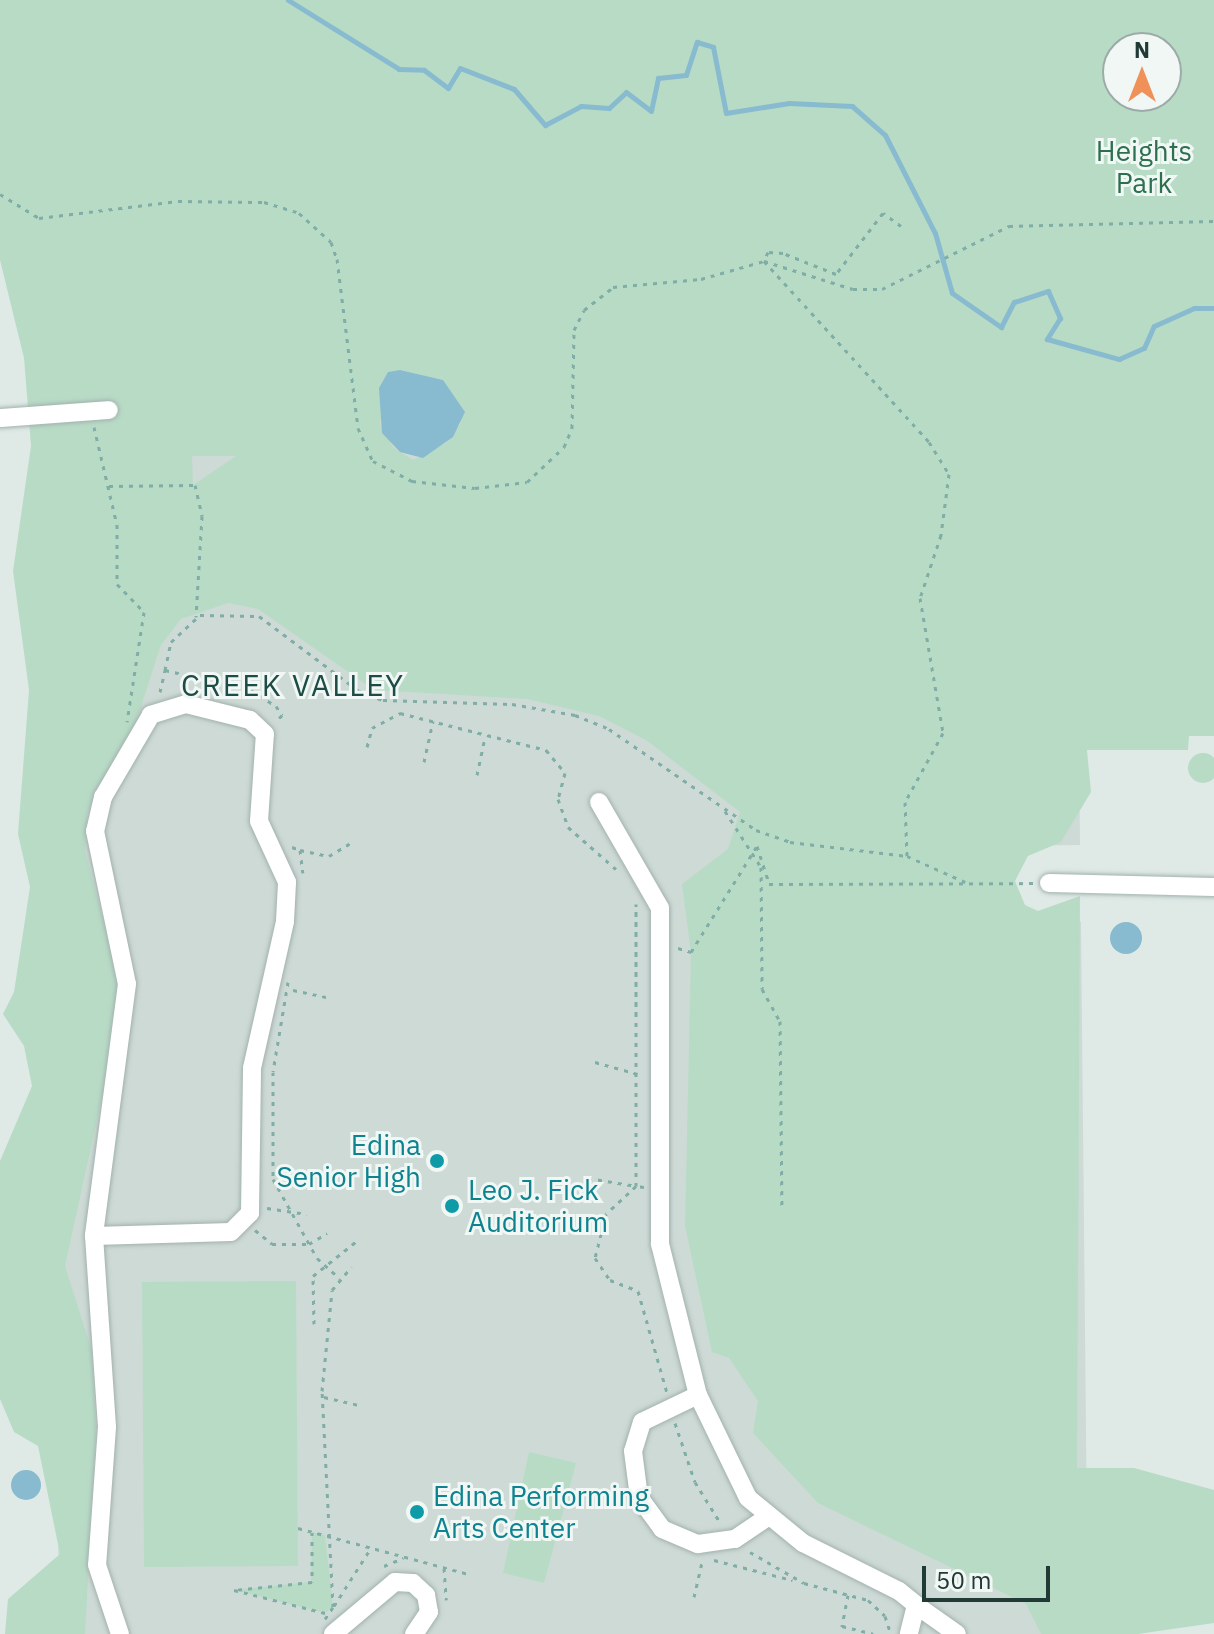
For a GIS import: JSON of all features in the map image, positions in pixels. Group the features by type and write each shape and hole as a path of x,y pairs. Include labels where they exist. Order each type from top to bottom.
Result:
{"street":[{"path":"0,418 44,418 109,410"},
{"path":"94,1236 218,1234 248,1215 252,1068 289,898 259,821 267,743 250,720 177,703 151,715 134,741 103,797 95,831 127,984 94,1236 107,1427 97,1565 120,1634"},
{"path":"599,802 660,908 660,1244 698,1395 728,1465 766,1518 916,1605 957,1634"},
{"path":"1049,883 1214,887"},
{"path":"698,1395 642,1422 633,1451 639,1497 662,1529 698,1544 735,1539 766,1518"},
{"path":"333,1634 395,1582 413,1583 426,1595 429,1612 414,1634"},
{"path":"909,1634 916,1605"}],"path":[{"path":"0,194 39,218 178,201 264,202 299,213 331,242 337,259 358,428 373,461 412,481 475,488 527,482 564,447 572,428 574,330 598,295 636,280 701,279 764,261 787,263 853,289 882,289 1009,226 1214,221"},
{"path":"764,261 768,252 783,253 836,274 883,213 901,226"},
{"path":"764,261 929,442 949,474 941,535 920,598 943,733 905,802 907,856"},
{"path":"82,414 93,422 109,486 120,554 117,584 144,612 142,652 124,707 134,741"},
{"path":"109,486 195,485 202,516 196,617"},
{"path":"165,670 171,642 196,617 220,611 259,616 359,691 399,701 575,715 609,729 722,806 790,842 907,856 965,882"},
{"path":"399,701 400,713"},
{"path":"367,747 372,728 400,713 546,750 565,773 558,799 568,827 625,880"},
{"path":"424,762 433,721"},
{"path":"477,775 485,735"},
{"path":"722,806 761,867 762,989 780,1021 782,1207"},
{"path":"300,850 329,856 352,842"},
{"path":"691,952 757,846 768,865 769,884 1049,883"},
{"path":"588,1178 636,1186 636,896"},
{"path":"293,990 330,998"},
{"path":"595,1062 638,1074"},
{"path":"248,1215 307,1214"},
{"path":"248,1215 272,1244 309,1244 327,1233"},
{"path":"314,1324 313,1276 358,1240"},
{"path":"333,1607 325,1535 322,1397 332,1290 351,1267"},
{"path":"322,1397 359,1405"},
{"path":"298,1528 469,1574"},
{"path":"312,1532 312,1582 234,1590 325,1613"},
{"path":"322,1634 325,1613 333,1607 371,1548"},
{"path":"694,1597 703,1557 804,1583"},
{"path":"848,1595 842,1626 873,1634"}],"shaded area":[{"path":"45,0 1072,0 1080,845 1004,846 1004,923 1081,922 1088,1634 59,1634"}],"green space":[{"name":"Heights Park","path":"0,0 1214,0 1214,736 1189,736 1188,750 1087,750 1091,792 1061,842 1028,856 1015,881 1025,905 1038,911 1080,896 1077,1468 1134,1468 1214,1490 1214,1623 1138,1634 1041,1634 1026,1604 818,1503 753,1433 758,1401 729,1358 712,1352 685,1226 691,953 682,884 728,849 740,812 646,740 599,716 527,699 374,690 258,609 228,603 181,619 161,645 135,725 87,813 85,851 119,981 114,1042 65,1266 92,1351 96,1432 85,1634 5,1634 8,1599 60,1554 38,1446 14,1432 0,1399 0,1161 32,1086 24,1046 3,1014 14,992 30,887 18,834 29,690 13,571 31,446 24,358 0,260","holes":["401,370 443,380 461,423 446,443 413,460 394,448 380,424 388,372","192,456 236,456 193,485"]},
{"path":"1203,753 1214,757 1218,768 1214,779 1203,783 1192,779 1188,768 1192,757"},
{"path":"296,1281 298,1566 144,1567 142,1282"},
{"path":"529,1452 576,1463 544,1583 503,1573"},
{"path":"312,1532 325,1535 333,1607 325,1613 234,1590 311,1582"}],"water":[{"path":"400,370 443,380 465,412 453,437 423,458 400,452 382,433 379,388 388,372"},
{"path":"1126,922 1137,927 1142,938 1137,949 1126,954 1115,949 1110,938 1115,927"},
{"path":"26,1470 37,1474 41,1485 37,1496 26,1500 15,1496 11,1485 15,1474"}],"waterway":[{"path":"288,0 399,69 424,70 448,88 460,68 514,89 545,125 581,106 609,108 626,92 651,111 658,78 686,75 697,42 713,47 726,113 789,103 852,106 885,135 935,233 952,293 1001,327 1014,302 1048,291 1060,318 1047,339 1119,359 1144,348 1154,326 1194,308 1214,308"}],"place":[{"name":"Edina Senior High","path":"437,1161"},
{"name":"Leo J. Fick Auditorium","path":"452,1206"},
{"name":"Edina Performing Arts Center","path":"417,1512"}],"district":[{"name":"CREEK VALLEY","path":"293,685"}]}
